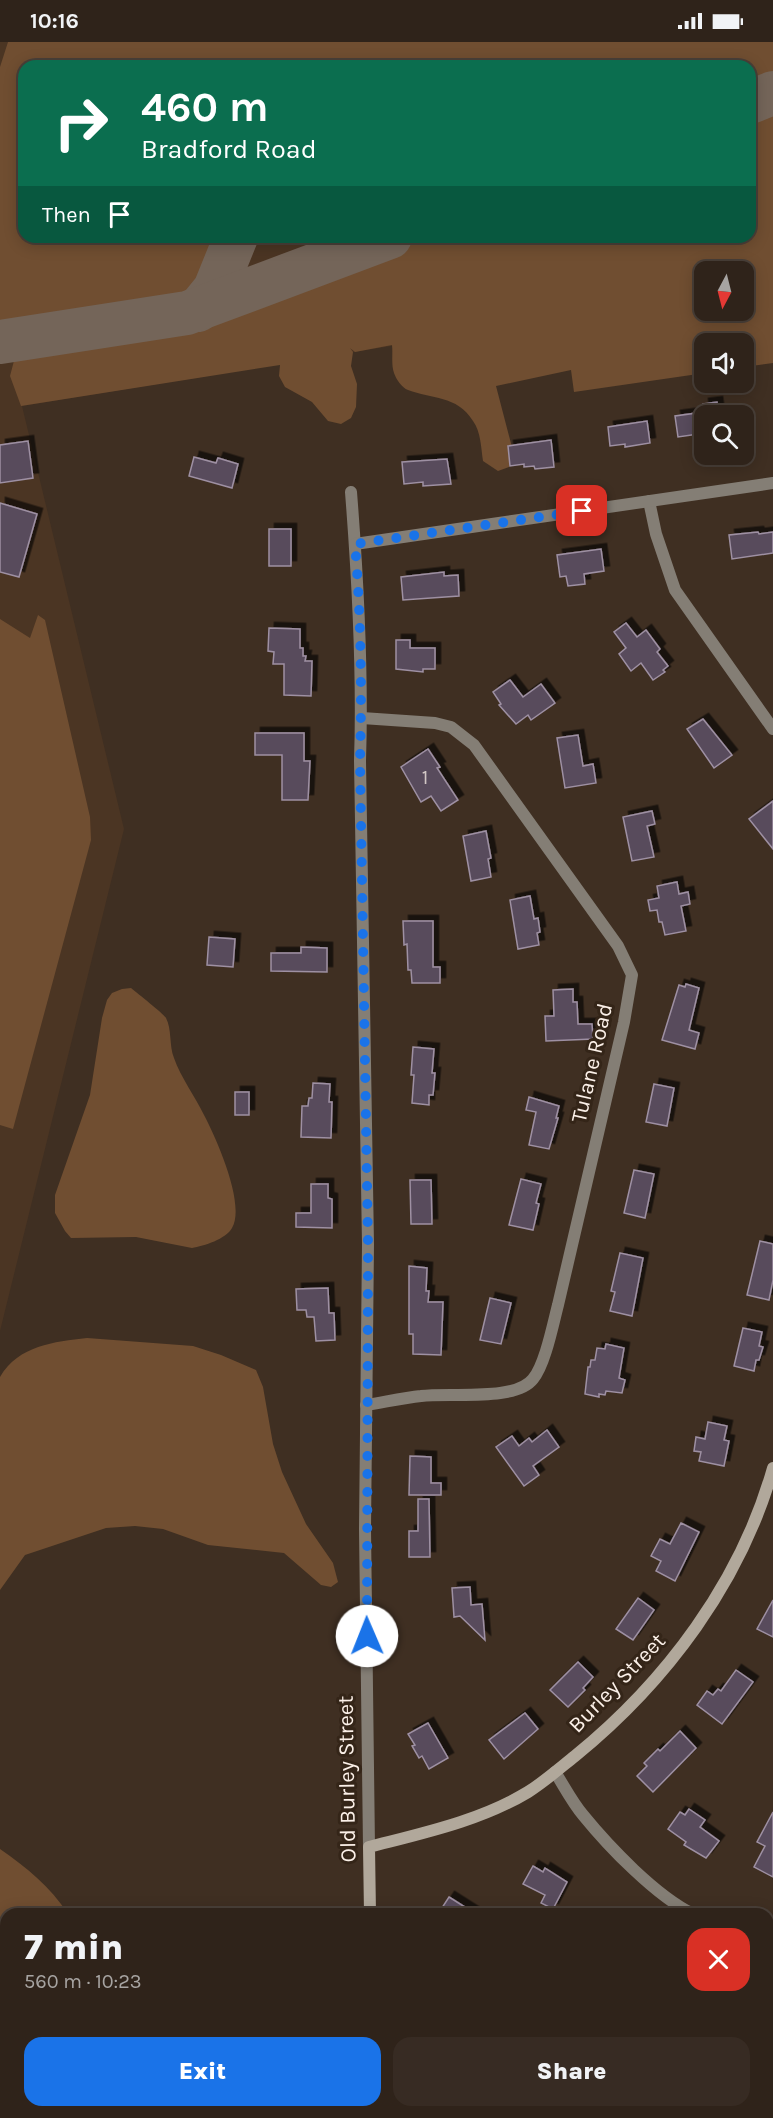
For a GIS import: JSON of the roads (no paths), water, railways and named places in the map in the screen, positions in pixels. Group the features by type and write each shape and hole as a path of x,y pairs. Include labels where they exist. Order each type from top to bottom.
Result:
{"main road":[{"name":"Burley Street","path":"369,1847 468,1820 528,1792 609,1729 691,1635 715,1601 742,1551 773,1468"},
{"name":"Old Burley Street","path":"369,1847 370,1908"}],"street":[{"path":"355,544 773,483"},
{"name":"Old Burley Street","path":"351,492 359,585 362,718 360,761 368,1244 365,1529 369,1847"},
{"path":"649,501 656,534 675,590 773,729"},
{"name":"Tulane Road","path":"362,718 435,723 451,727 474,745 618,946 632,975 626,1012 558,1305 548,1344 533,1380 519,1389 500,1394 422,1395 366,1405"},
{"path":"555,1772 582,1814 655,1888 682,1908"}]}
